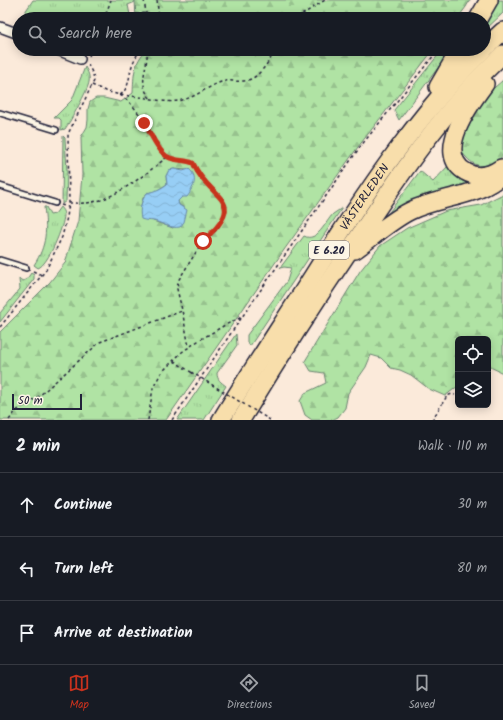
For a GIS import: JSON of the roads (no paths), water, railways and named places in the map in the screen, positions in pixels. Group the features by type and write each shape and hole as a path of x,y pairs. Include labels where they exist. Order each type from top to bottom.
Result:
{"highway":[{"path":"482,12 489,0"},
{"name":"VÄSTERLEDEN","path":"491,43 503,31"},
{"name":"VÄSTERLEDEN","path":"241,420 385,196 446,114 503,54"},
{"path":"425,114 456,56"},
{"name":"VÄSTERLEDEN","path":"221,420 324,257 372,185 425,114 458,75 477,56"},
{"path":"503,61 477,94 463,118 455,134 452,151 460,168 476,176 484,176 503,167"},
{"path":"343,260 394,220 410,211 432,202 481,188 492,183 503,174"}],"street":[{"path":"0,27 12,31"},
{"path":"73,56 80,59"}],"lane":[{"path":"0,113 56,130"},
{"path":"0,186 55,203"},
{"path":"0,260 26,268"}],"water":[{"path":"174,169 183,171 189,169 194,177 194,183 190,193 187,197 182,197 178,201 179,205 187,210 184,222 180,227 173,227 154,221 141,219 140,208 145,196 147,193 158,190 167,184 166,176 169,170"}]}
